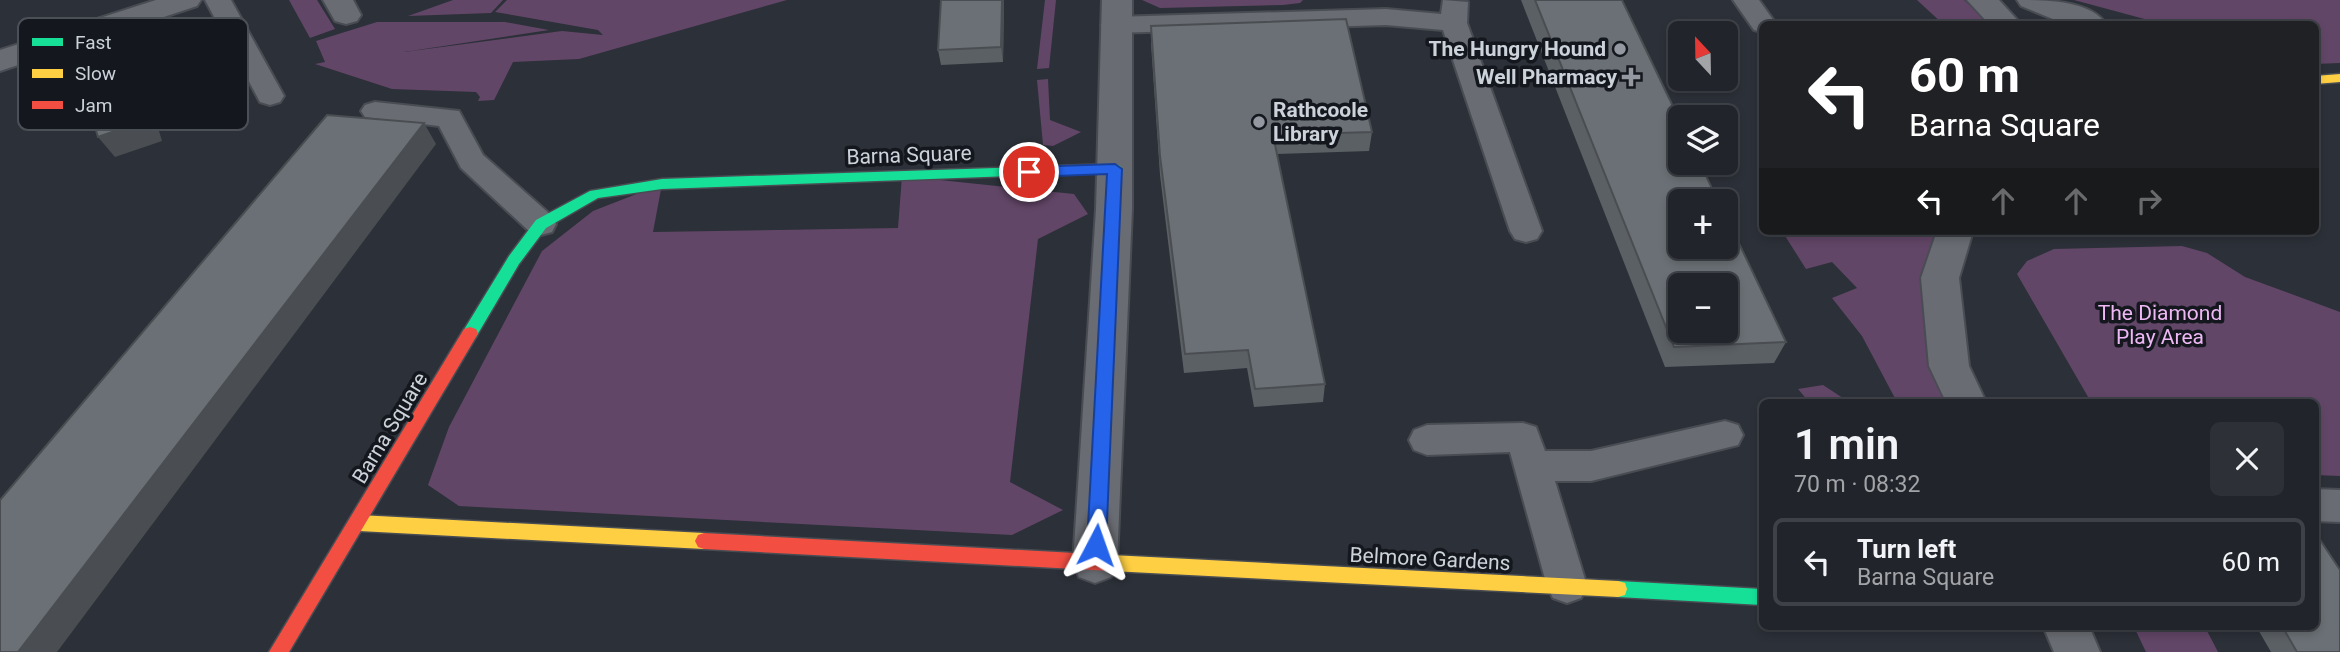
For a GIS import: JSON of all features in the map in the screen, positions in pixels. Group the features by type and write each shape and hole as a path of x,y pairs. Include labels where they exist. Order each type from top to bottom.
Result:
{"street":[{"path":"131,18 186,0"},
{"path":"1982,0 2003,21"},
{"path":"2032,0 2084,21"},
{"path":"359,523 1095,563 1115,169 1116,13"},
{"path":"0,61 18,55"},
{"name":"Barna Square","path":"279,652 359,523 514,260 541,224 595,194 662,184 1115,169"},
{"path":"1954,235 1940,278 1949,366 1965,399"},
{"name":"Belmore Gardens","path":"1095,563 1759,597"},
{"path":"2068,630 2077,652"}],"lane":[{"path":"218,0 228,18"},
{"path":"1746,0 1761,21"},
{"path":"1116,13 1386,17 1455,11 1526,230"},
{"path":"248,55 270,96"},
{"path":"375,110 449,118 471,161 541,224"},
{"path":"1532,466 1591,466 1725,435"},
{"path":"1427,440 1523,437 1567,586"},
{"path":"2319,505 2340,506"}],"green space":[{"path":"289,0 317,0 335,29 310,38"},
{"path":"453,0 503,0 491,13 408,16"},
{"path":"507,0 787,0 579,59 513,62 494,100 478,101 480,97 476,92 392,89 315,64 325,62 316,41 377,22 505,22 549,30 404,52 562,31 603,35 598,30 495,12"},
{"path":"1045,0 1056,0 1049,68 1037,69"},
{"path":"1142,0 1303,0 1300,3 1283,5 1160,8"},
{"path":"1917,0 1964,0 1987,21 1940,21"},
{"path":"2074,0 2340,0 2340,63 2319,64 2319,21 2152,21"},
{"path":"1048,79 1050,120 1081,132 1053,146 1043,145 1037,80"},
{"path":"902,176 1074,194 1088,214 1038,239 1010,482 1063,510 1012,535 459,506 428,485 449,427 542,251 593,211 662,184 653,232 898,228"},
{"path":"1785,235 1940,235 1949,366 1955,399 1895,399 1862,336 1832,298 1857,288 1832,262 1806,269"},
{"name":"The Diamond Play Area","path":"2182,246 2207,253 2245,277 2340,312 2340,476 2319,475 2319,399 2089,399 2017,274 2027,261 2054,249"},
{"path":"1823,385 1844,399 1806,399 1798,389"},
{"path":"2135,630 2207,630 2218,652 2146,652"}],"building":[{"path":"941,0 1002,0 1001,47 938,50"},
{"path":"1535,0 1622,0 1672,105 1668,105 1668,175 1706,175 1712,189 1668,189 1668,259 1738,259 1738,241 1786,342 1674,347 1672,343 1738,343 1738,273 1668,273 1668,332"},
{"path":"1346,19 1372,132 1273,135 1325,384 1255,389 1248,350 1185,354 1160,156 1151,26"},
{"path":"327,115 424,123 18,652 0,652 0,500"},
{"path":"96,130 118,130 98,137"},
{"path":"2319,538 2340,570 2340,652 2297,652 2284,630 2319,630"}],"traffic: fast":[{"path":"470,333 514,260 541,224 595,194 662,184 1115,169"},
{"path":"1618,589 1759,597"}],"traffic: slow":[{"path":"2319,80 2340,78"},
{"path":"359,523 704,541"},
{"path":"1111,563 1618,589"}],"traffic: jam":[{"path":"279,652 470,333"},
{"path":"704,541 1111,563"}],"place":[{"name":"The Hungry Hound","path":"1620,49"},
{"name":"Well Pharmacy","path":"1631,77"},
{"name":"Rathcoole Library","path":"1259,122"}],"route":[{"path":"1029,172 1115,169 1096,545"}]}
